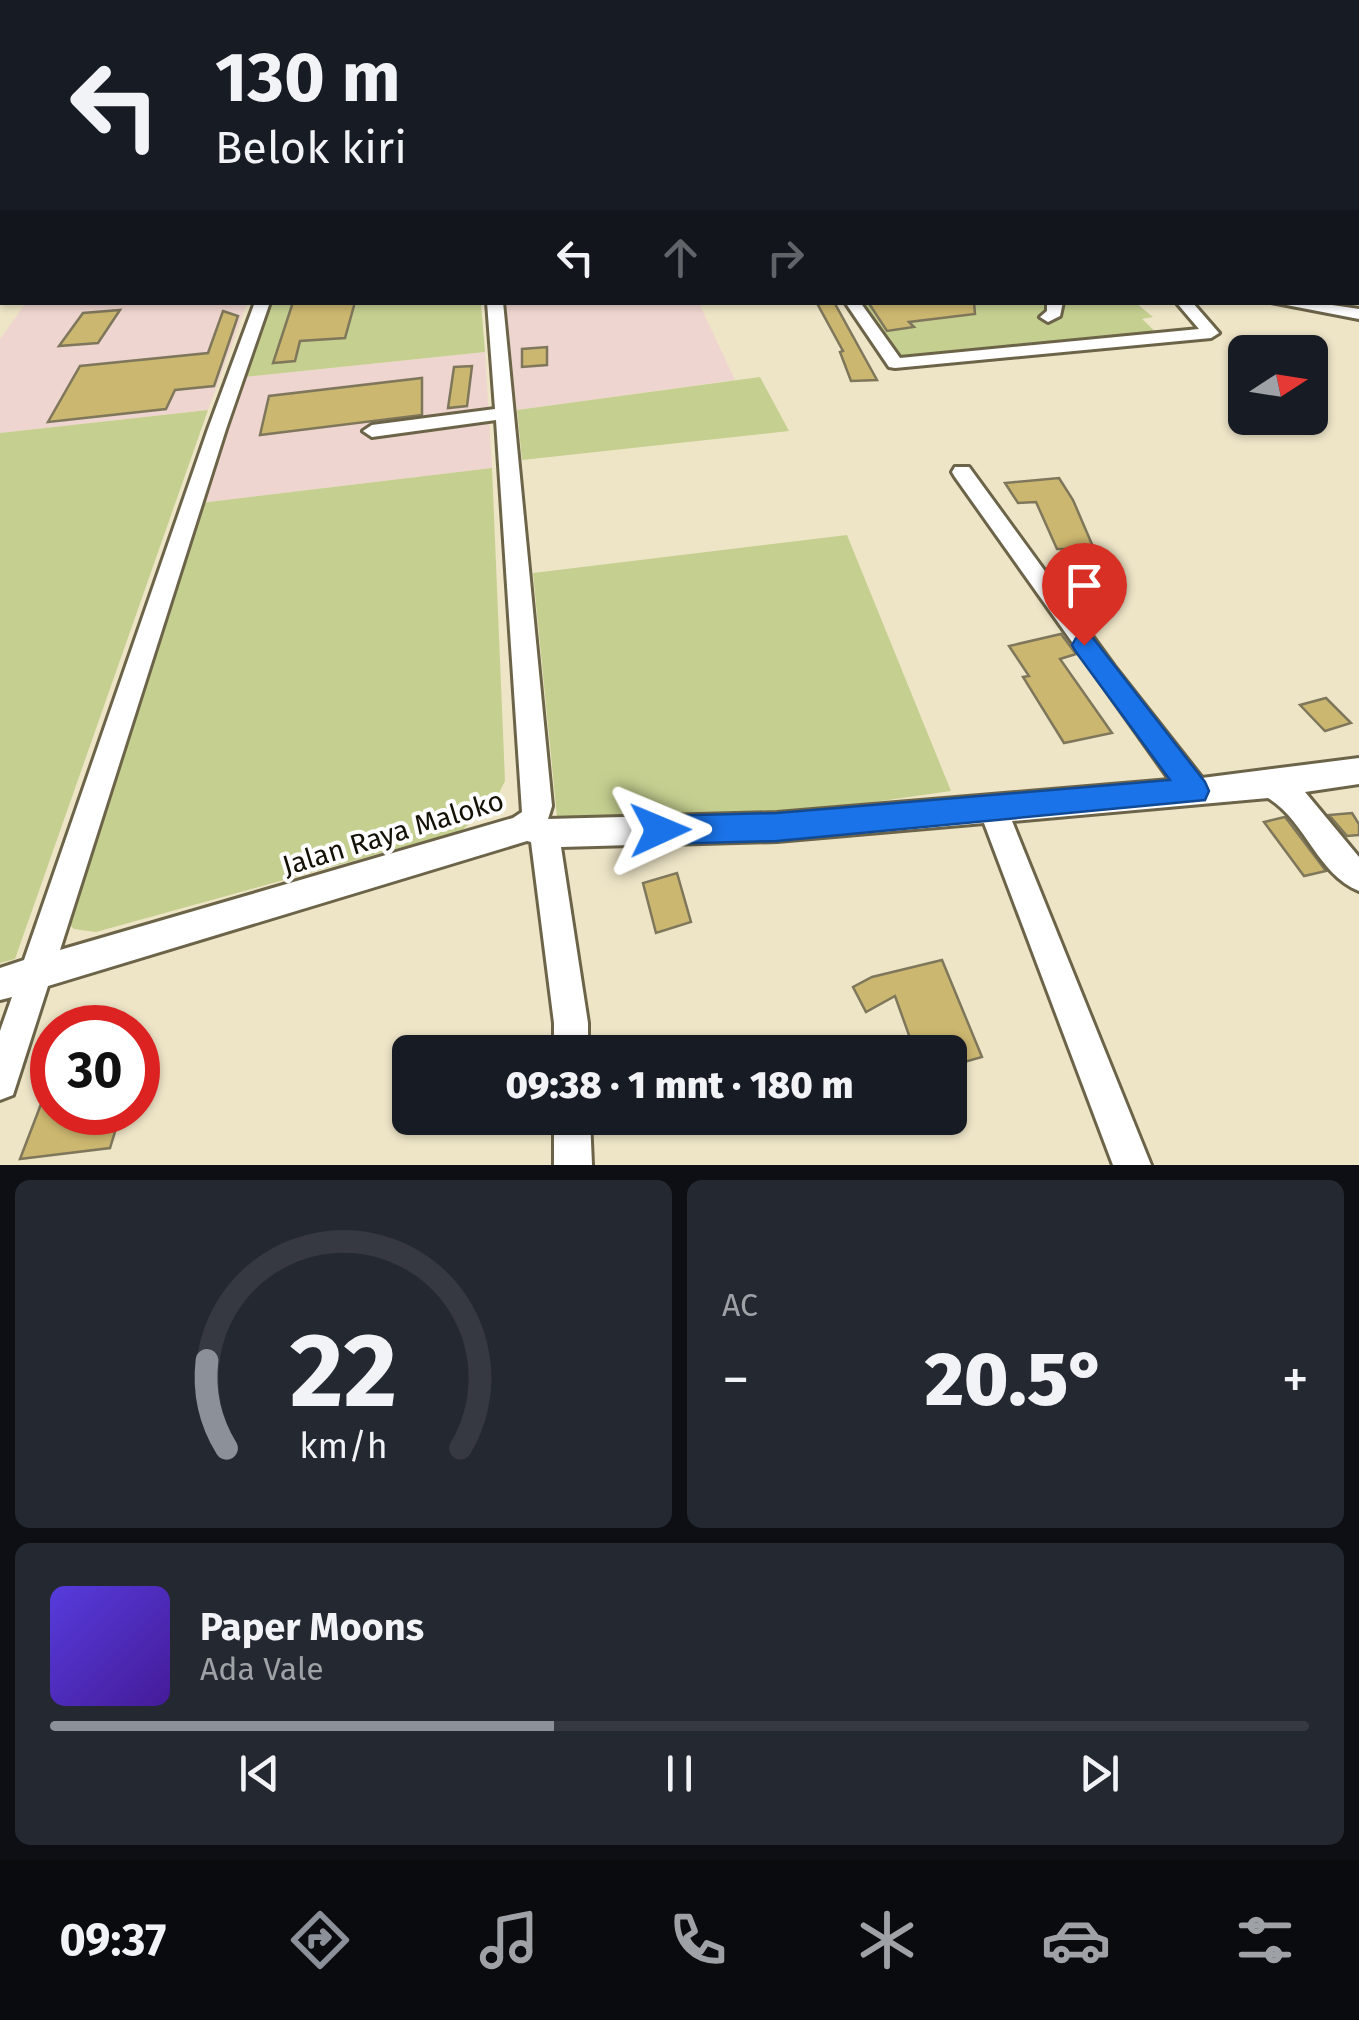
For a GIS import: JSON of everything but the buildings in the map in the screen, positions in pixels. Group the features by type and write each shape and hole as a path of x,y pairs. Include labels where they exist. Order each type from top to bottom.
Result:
{"street":[{"path":"0,1082 217,430 263,305"},
{"name":"Jalan Raya Maloko","path":"0,984 535,830 538,806 495,305"},
{"path":"854,305 895,364 1211,333 1186,305"},
{"path":"1298,305 1359,314"},
{"path":"372,431 507,412"},
{"path":"962,472 1104,674 1195,791"},
{"path":"571,1035 535,830 777,827 1271,784 1359,771"},
{"path":"1271,784 1295,802 1334,855 1359,876"},
{"path":"993,809 1132,1165"},
{"path":"572,1135 573,1165"}],"shaded area":[{"path":"25,305 246,305 208,410 0,433 0,339"},
{"path":"503,305 700,305 735,380 517,410"},
{"path":"485,352 492,468 192,504 234,378"}],"green space":[{"path":"259,305 481,305 485,352 234,378"},
{"path":"855,305 1138,305 1153,317 1142,319 1158,334 892,359"},
{"path":"760,377 789,431 522,460 517,410"},
{"path":"208,410 15,959 0,963 0,433"},
{"path":"492,468 505,781 494,803 461,831 96,932 74,929 63,919 192,504"},
{"path":"847,535 951,791 650,834 558,827 533,573"}],"route":[{"path":"660,830 777,827 1195,791 1084,645"}]}
